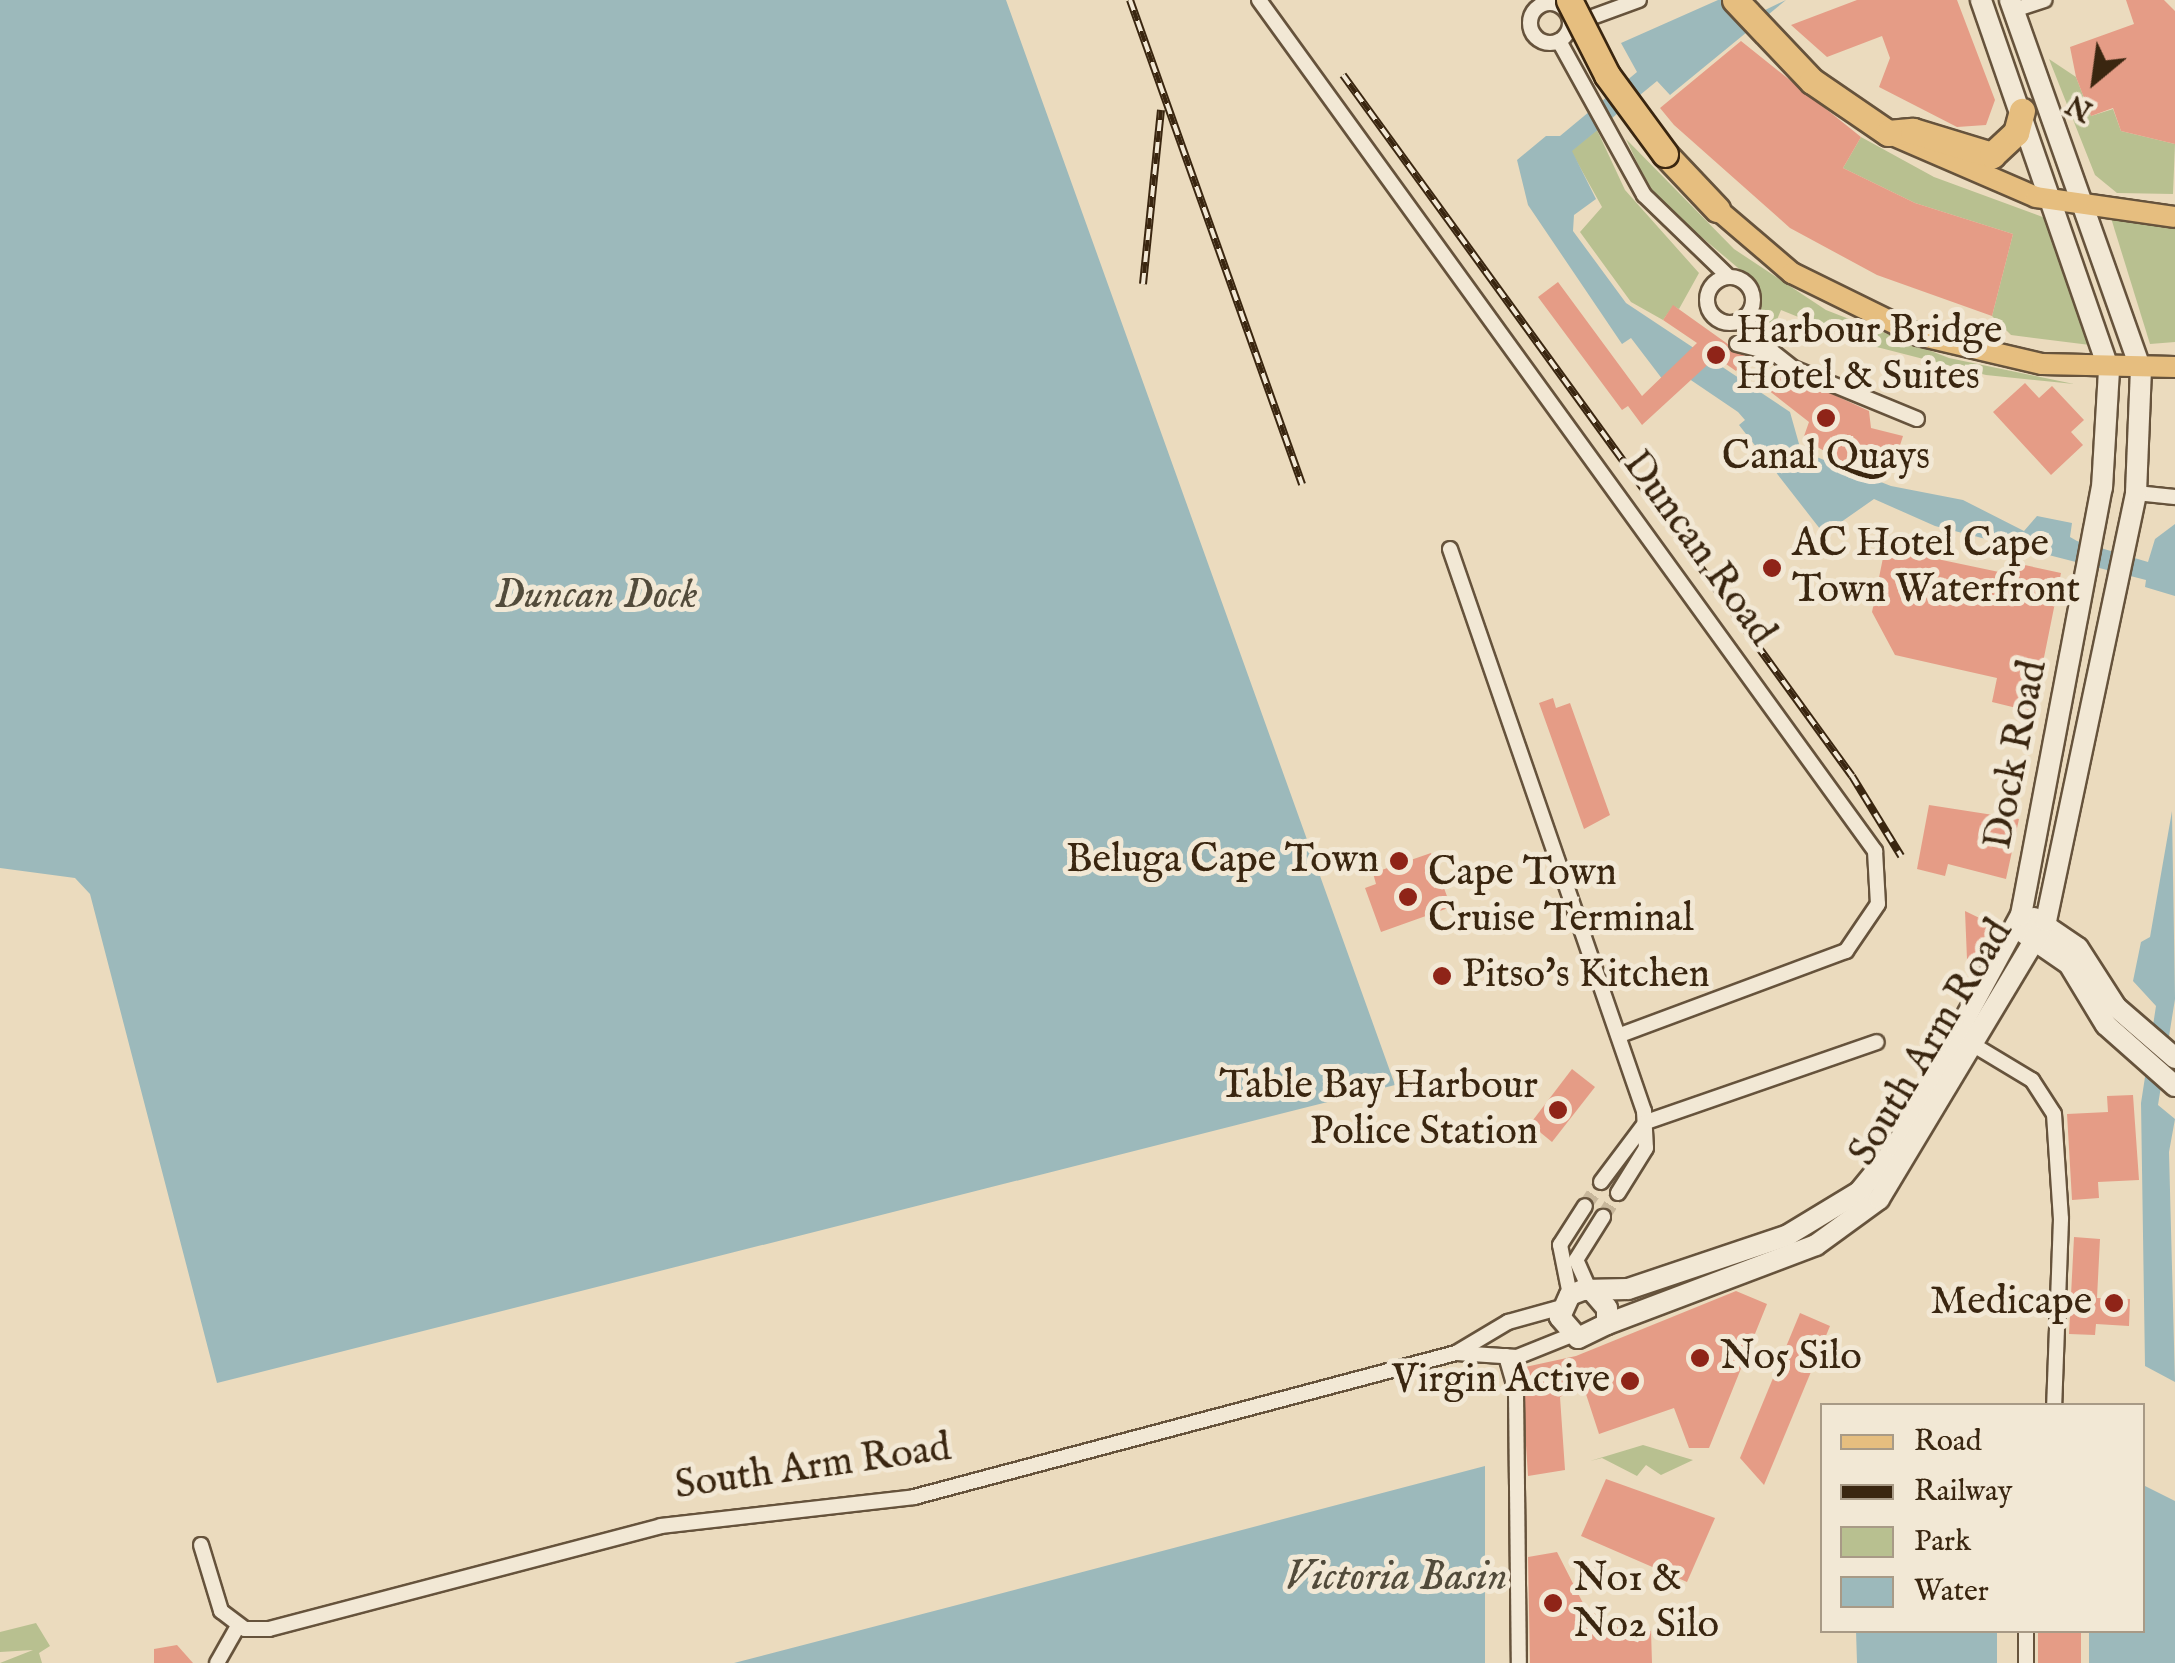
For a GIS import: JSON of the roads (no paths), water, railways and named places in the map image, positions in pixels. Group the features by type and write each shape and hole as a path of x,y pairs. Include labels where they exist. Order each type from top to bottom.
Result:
{"highway":[{"path":"1735,0 1812,81 1885,131 1913,131 1992,155 2016,134 2022,111"},
{"path":"1552,6 1629,108 1718,210"}],"main road":[{"path":"1885,131 1939,161 2054,202 2171,213"},
{"path":"1718,210 1792,272 1918,335 2042,364 2110,370 2175,367"}],"street":[{"name":"Duncan Road","path":"1259,0 1875,852 1878,904 1846,952 1620,1035"},
{"path":"1560,41 1533,34 1552,6 1589,0"},
{"path":"1552,6 1639,0"},
{"path":"1980,0 2110,370"},
{"path":"2044,0 2012,5 2141,370"},
{"path":"1552,6 1560,41 1644,195 1690,242 1753,294 1737,344"},
{"path":"1690,242 1707,265 1708,309 1724,322 1737,344 1776,356 1918,418"},
{"path":"1709,287 1728,276"},
{"path":"1724,322 1745,318"},
{"path":"1745,318 1776,356"},
{"name":"Dock Road","path":"2019,921 2094,538 2110,370"},
{"name":"Dock Road","path":"2046,921 2136,493 2141,370"},
{"path":"2136,493 2175,496"},
{"path":"1450,549 1620,1035 1646,1122 1644,1155 1618,1193"},
{"path":"2019,921 2046,921 2086,957 2137,1027 2175,1058"},
{"path":"2019,921 2035,941 2069,964 2106,1025 2171,1082"},
{"name":"South Arm Road","path":"1456,1354 1504,1355 1572,1335 1592,1338 1607,1324 1790,1256 1844,1228 1887,1190 1967,1041 2019,921"},
{"name":"South Arm Road","path":"238,1626 268,1630 661,1526 914,1496 1456,1354 1497,1331 1579,1296 1664,1277 1832,1212 1874,1178 2046,921"},
{"path":"1967,1041 2032,1080 2054,1114 2061,1219 2054,1403"},
{"path":"1601,1182 1646,1122 1878,1042"},
{"path":"1585,1206 1560,1245 1579,1296 1607,1308 1607,1324"},
{"path":"1572,1335 1579,1296 1576,1260 1602,1217"},
{"path":"1497,1331 1516,1392 1519,1663"},
{"path":"201,1545 214,1598 238,1626 217,1663"},
{"path":"2026,1633 2026,1663"}],"water":[{"name":"Duncan Dock","path":"0,0 1006,0 1395,1085 217,1383 90,894 75,878 0,868"},
{"path":"1718,0 1753,0 1763,11 1786,0 1670,95 1657,81 1572,151 1596,199 1574,215 1573,231 1626,303 1790,412 1801,451 1891,486 1963,500 2024,531 2037,516 2072,523 2070,537 2077,541 2148,562 2155,539 2175,524 2175,596 2145,587 2146,580 1935,526 1874,499 1824,534 1739,425 1745,420 1738,412 1676,370 1663,380 1631,338 1622,344 1528,205 1517,160 1546,136 1560,136 1637,72 1621,43"},
{"path":"2172,811 2175,999 2158,1105 2175,1119 2169,1152 2175,1382 2145,1366 2141,1103 2156,1006 2133,981 2141,942 2150,937"},
{"name":"Victoria Basin","path":"1485,1466 1485,1663 734,1663 957,1605"},
{"path":"2145,1486 2175,1501 2175,1663 2089,1663 2089,1633 2145,1633"},
{"path":"1856,1633 1997,1633 1997,1663 1857,1663"}],"tunnel":[{"path":"1585,1206 1601,1182"},
{"path":"1603,1217 1618,1193"}],"railway":[{"path":"1130,0 1302,484"},
{"path":"1343,75 1852,776 1901,856"},
{"path":"1143,284 1161,110"}],"place":[{"name":"Harbour Bridge Hotel & Suites","path":"1716,355"},
{"name":"Canal Quays","path":"1826,418"},
{"name":"AC Hotel Cape Town Waterfront","path":"1772,568"},
{"name":"Beluga Cape Town","path":"1399,861"},
{"name":"Cape Town Cruise Terminal","path":"1408,897"},
{"name":"Pitso's Kitchen","path":"1442,976"},
{"name":"Table Bay Harbour Police Station","path":"1558,1110"},
{"name":"Medicape","path":"2114,1303"},
{"name":"No5 Silo","path":"1700,1358"},
{"name":"Virgin Active","path":"1630,1381"},
{"name":"No1 & No2 Silo","path":"1553,1603"}]}
